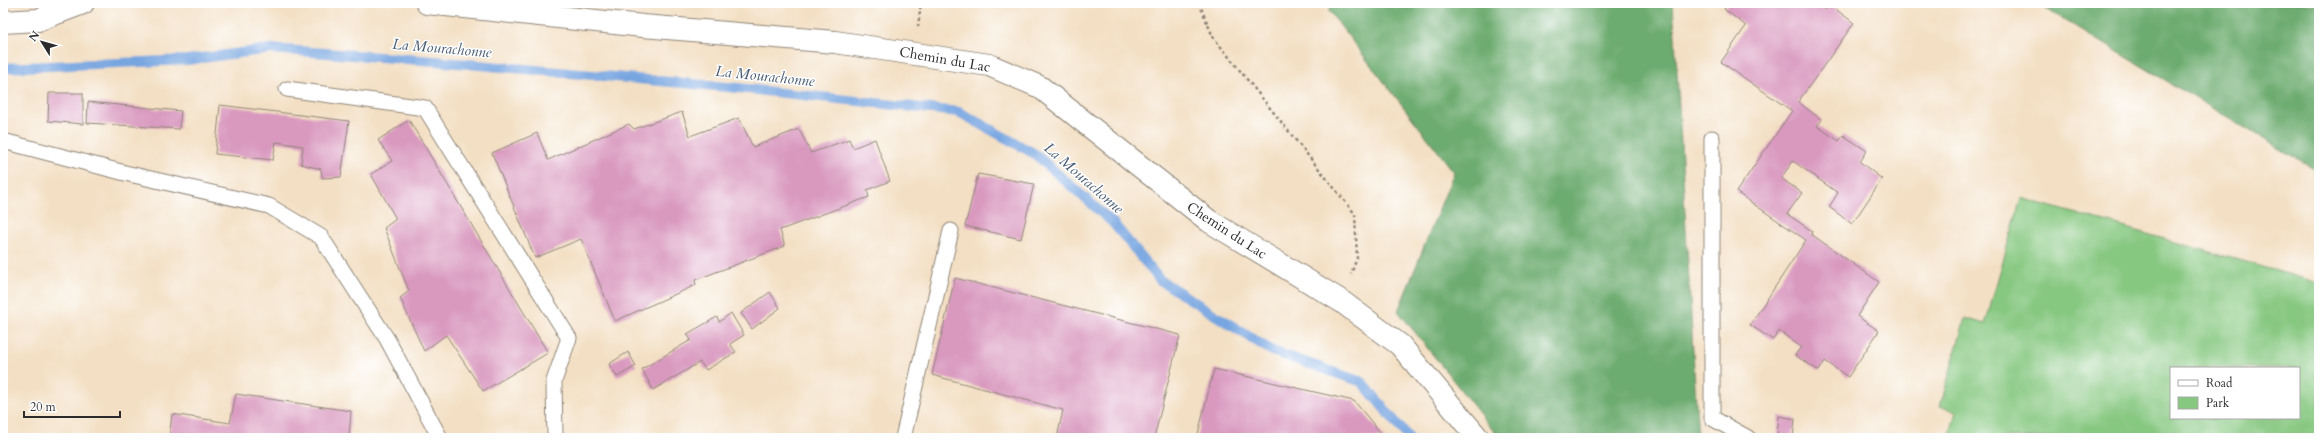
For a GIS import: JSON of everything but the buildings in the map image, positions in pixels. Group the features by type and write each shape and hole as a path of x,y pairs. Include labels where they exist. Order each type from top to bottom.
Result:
{"street":[{"path":"3,22 38,20 83,3"},
{"name":"Chemin du Lac","path":"427,3 643,26 835,42 989,65 1040,87 1209,221 1341,301 1400,345 1478,438"}],"lane":[{"path":"287,89 425,108 569,338 554,381 555,438"},
{"path":"1712,138 1712,418 1748,438"},
{"path":"3,141 125,173 269,206 320,237 387,339 440,438"},
{"path":"904,438 951,231"}],"path":[{"path":"1199,3 1213,37 1355,214 1357,258 1341,301"}],"green space":[{"path":"1335,3 1673,3 1698,438 1499,438 1398,311 1454,172 1328,10"},
{"path":"2036,3 2319,3 2319,172"},
{"path":"2021,198 2319,283 2319,438 1949,438 1956,411 1940,407 1965,318 1985,324"}],"waterway":[{"name":"La Mourachonne","path":"3,68 187,60 271,49 434,61 738,88 959,112 1035,154 1113,223 1160,280 1272,351 1362,382 1409,438"}]}
